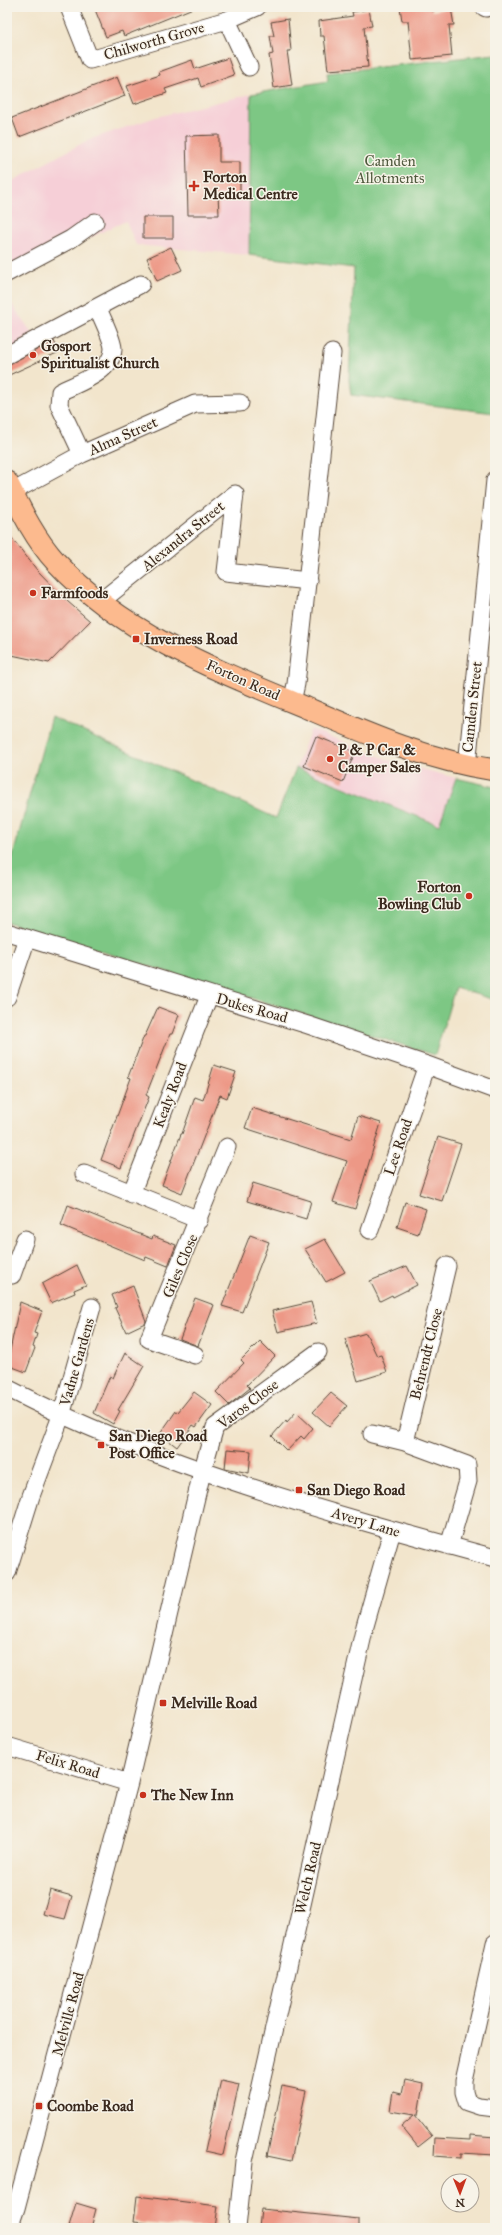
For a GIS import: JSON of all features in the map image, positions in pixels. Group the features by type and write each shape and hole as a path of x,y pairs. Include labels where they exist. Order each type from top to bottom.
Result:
{"main road":[{"name":"Forton Road","path":"9,487 46,550 62,568 100,602 130,623 179,651 292,702 401,748 466,766 495,770"}],"street":[{"name":"Chilworth Grove","path":"69,7 90,60 227,20 257,7"},
{"path":"227,20 249,66"},
{"path":"7,273 71,239 95,222"},
{"path":"7,355 141,284"},
{"path":"82,454 59,405 60,392 102,370 110,360 113,348 98,308"},
{"path":"292,702 296,684 308,581 332,353"},
{"name":"Alma Street","path":"9,487 195,404 240,403"},
{"name":"Camden Street","path":"466,766 495,480"},
{"name":"Alexandra Street","path":"100,602 235,494 226,572 308,581"},
{"name":"Dukes Road","path":"7,932 209,996 308,1025 427,1065 495,1090"},
{"path":"7,997 27,938"},
{"name":"Kealy Road","path":"131,1194 209,996"},
{"name":"Lee Road","path":"370,1230 427,1065"},
{"name":"Giles Close","path":"195,1355 150,1339 227,1147"},
{"path":"84,1174 199,1220"},
{"path":"7,1272 12,1275 26,1239"},
{"name":"Behrendt Close","path":"405,1442 447,1266"},
{"name":"Vadne Gardens","path":"7,1573 31,1496 61,1416 92,1307"},
{"name":"Varos Close","path":"202,1472 215,1427 318,1352"},
{"path":"7,1388 61,1416"},
{"name":"Avery Lane","path":"61,1416 202,1472 392,1531 495,1558"},
{"path":"372,1434 405,1442 467,1465 468,1481 449,1546"},
{"name":"Melville Road","path":"9,2228 18,2200 129,1783 202,1472"},
{"name":"Welch Road","path":"237,2228 246,2154 365,1626 392,1531"},
{"name":"Felix Road","path":"7,1746 129,1783"},
{"path":"495,1943 464,2081 464,2092 468,2102 479,2106 495,2108"}],"shaded area":[{"path":"251,94 249,255 136,245 126,221 67,248 7,281 7,184 88,140 156,117"},
{"path":"7,297 32,333 52,336 59,349 7,375"},
{"path":"311,729 394,762 456,778 440,825 296,768"}],"green space":[{"name":"Camden Allotments","path":"495,54 494,413 351,395 349,380 354,268 249,255 251,94 328,81 327,73"},
{"path":"51,717 276,818 296,768 439,825 456,778 495,787 495,1000 455,988 435,1055 7,922 7,877"}],"building":[{"path":"94,7 193,8 124,36 122,31 106,37"},
{"path":"400,7 432,7 432,11 451,8 454,25 449,25 452,56 412,60 408,21 402,21"},
{"path":"369,9 372,26 364,27 368,67 328,70 324,36 320,36 319,21 353,16 352,12"},
{"path":"288,19 291,51 287,51 292,85 274,88 269,55 273,54 270,36 274,36 271,22"},
{"path":"228,58 234,75 201,87 198,78 165,89 167,93 134,104 127,86 160,75 159,72 192,60 195,69"},
{"path":"117,77 125,96 19,137 12,118"},
{"path":"219,135 219,162 240,162 240,194 218,194 219,215 188,215 186,136"},
{"path":"143,217 173,217 173,238 143,238"},
{"path":"171,247 182,270 157,281 147,258"},
{"name":"Gosport Spiritualist Church","path":"54,341 59,352 7,376 7,365"},
{"name":"Farmfoods","path":"7,532 37,570 67,601 90,621 49,663 7,654"},
{"name":"P & P Car & Camper Sales","path":"316,736 355,752 343,782 304,766"},
{"path":"158,1007 179,1015 146,1095 149,1097 121,1168 101,1160 131,1078 128,1077 144,1036"},
{"path":"214,1065 236,1072 227,1098 220,1095 182,1193 162,1185 195,1097 203,1100"},
{"path":"252,1108 351,1139 358,1116 381,1123 355,1209 333,1202 347,1161 245,1128"},
{"path":"438,1137 461,1144 442,1201 419,1194"},
{"path":"253,1183 311,1201 306,1219 247,1201"},
{"path":"405,1202 426,1209 418,1234 397,1227"},
{"path":"68,1205 152,1239 153,1236 176,1245 168,1266 146,1257 145,1260 61,1225"},
{"path":"250,1235 269,1242 242,1312 222,1306"},
{"path":"325,1239 345,1272 326,1282 305,1249"},
{"path":"77,1265 86,1285 74,1290 75,1293 51,1303 42,1284"},
{"path":"407,1266 417,1285 393,1297 392,1295 380,1301 370,1281"},
{"path":"133,1286 146,1321 145,1323 126,1332 115,1308 117,1307 112,1295"},
{"path":"195,1298 214,1305 198,1346 180,1339"},
{"path":"20,1302 42,1311 34,1333 37,1334 33,1347 35,1348 26,1372 7,1365"},
{"path":"311,1302 317,1323 278,1332 272,1311"},
{"path":"366,1333 377,1356 381,1355 387,1372 358,1381 345,1339"},
{"path":"260,1341 275,1356 247,1385 250,1388 229,1405 216,1392 244,1363 241,1360"},
{"path":"125,1353 144,1366 118,1410 120,1411 113,1424 94,1413 110,1376 113,1378"},
{"path":"194,1392 212,1405 196,1427 193,1425 177,1447 160,1434 176,1411 178,1412"},
{"path":"331,1393 347,1406 329,1426 313,1412"},
{"path":"296,1412 313,1428 304,1439 301,1436 287,1451 272,1436 286,1420 287,1422"},
{"path":"227,1449 251,1451 249,1473 225,1468"},
{"path":"50,1890 72,1896 65,1919 43,1914"},
{"path":"221,2080 239,2084 223,2155 205,2151"},
{"path":"405,2080 423,2084 418,2115 415,2115 432,2136 418,2147 401,2126 414,2115 390,2111 393,2092 402,2094"},
{"path":"282,2086 306,2091 291,2161 267,2156"},
{"path":"470,2135 495,2137 495,2155 461,2153 461,2158 434,2156 435,2138 470,2140"},
{"path":"137,2196 218,2206 215,2228 191,2228 134,2222"},
{"path":"76,2203 96,2209 91,2228 69,2226"},
{"path":"261,2209 359,2219 359,2228 259,2228"}],"place":[{"name":"Forton Medical Centre","path":"194,186"},
{"name":"Gosport Spiritualist Church","path":"33,355"},
{"name":"Farmfoods","path":"33,593"},
{"name":"Inverness Road","path":"136,639"},
{"name":"P & P Car & Camper Sales","path":"330,759"},
{"name":"Forton Bowling Club","path":"469,896"},
{"name":"San Diego Road Post Office","path":"101,1445"},
{"name":"San Diego Road","path":"299,1490"},
{"name":"Melville Road","path":"163,1703"},
{"name":"The New Inn","path":"143,1795"},
{"name":"Coombe Road","path":"39,2106"}]}
